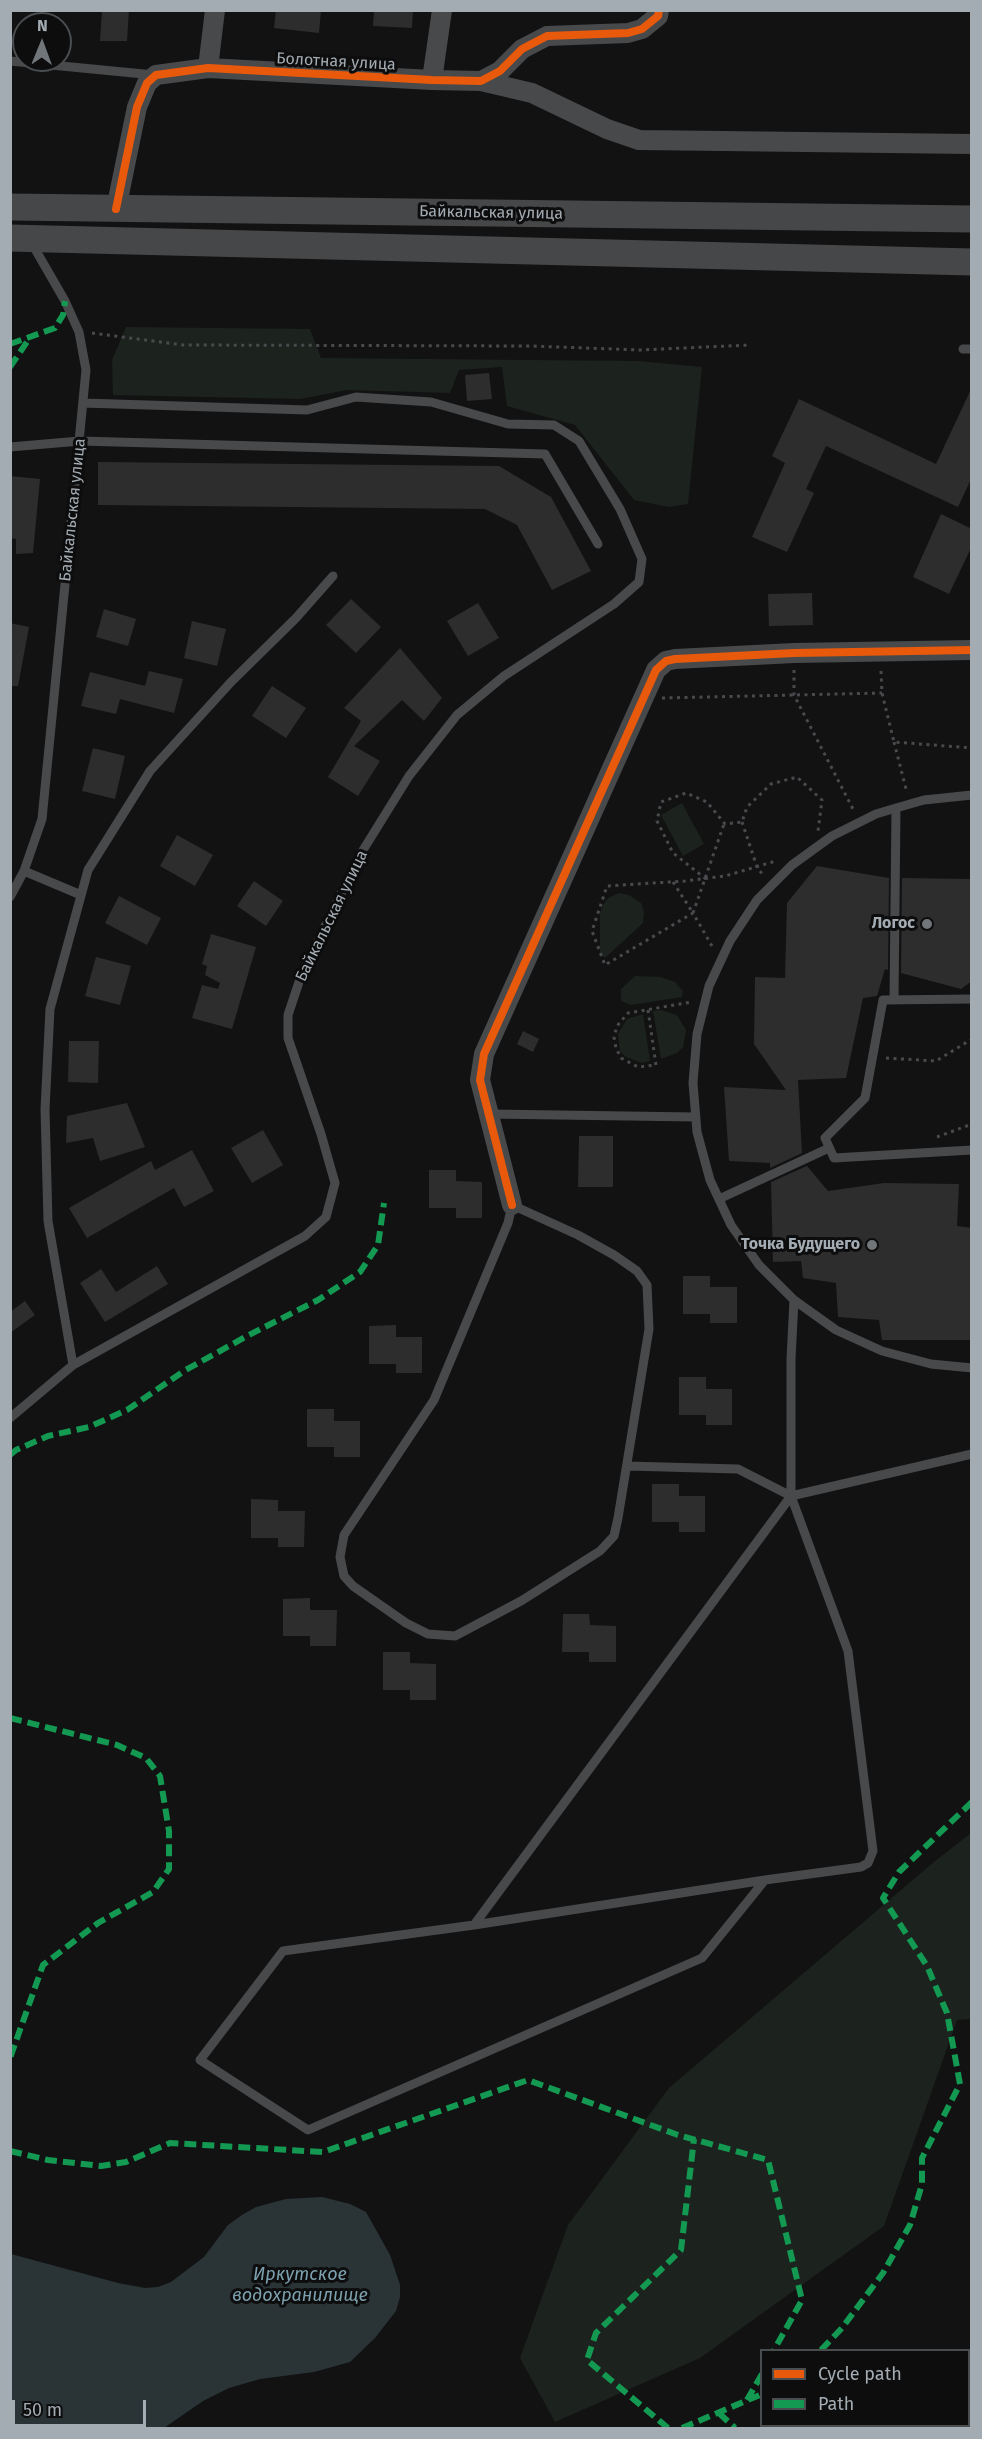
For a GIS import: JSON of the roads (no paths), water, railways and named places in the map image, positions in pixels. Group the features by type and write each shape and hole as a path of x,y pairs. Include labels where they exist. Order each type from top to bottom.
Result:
{"main road":[{"name":"Байкальская улица","path":"10,207 972,219"},
{"name":"Байкальская улица","path":"19,238 972,262"}],"street":[{"path":"208,68 216,10"},
{"path":"432,80 442,10"},
{"path":"481,81 500,70 522,49 547,36 628,33 642,29 658,16 659,10"},
{"name":"Болотная улица","path":"157,75 208,68 481,81 532,93 607,129 639,140 972,144"},
{"path":"116,209 137,107 147,83 157,75"},
{"path":"512,1205 480,1080 484,1054 656,670 666,661 675,659 794,653 972,650"}],"lane":[{"path":"10,61 157,75"},
{"name":"Байкальская улица","path":"10,897 24,870 42,819 86,370 79,332 65,301 19,238"},
{"name":"Байкальская улица","path":"10,1418 73,1365 304,1236 326,1217 335,1184 321,1134 288,1038 288,1015 302,973 360,855 409,776 457,715 504,676 614,604 639,582 642,560 620,509 579,441 554,425 508,424 431,402 356,397 307,410 83,403"},
{"path":"10,447 80,441 544,454 598,544"},
{"path":"73,1365 48,1221 45,1109 50,1009 88,870 150,771 231,682 296,618 333,576"},
{"path":"972,795 924,800 860,822 832,836 792,865 757,900 735,933 721,960 706,999 697,1034 693,1083 697,1132 710,1180 731,1225 759,1265 794,1300 836,1330 882,1351 931,1364 972,1368"},
{"path":"894,1000 896,808"},
{"path":"24,870 81,895"},
{"path":"972,999 883,1000 865,1098 825,1138 834,1158 972,1150"},
{"path":"489,1114 696,1117"},
{"path":"719,1198 829,1148"},
{"path":"512,1205 614,1255 637,1270 647,1285 649,1329 614,1536 600,1551 521,1601 455,1636 428,1634 406,1623 353,1586 344,1576 340,1557 344,1535 434,1400 508,1223 512,1205"},
{"path":"765,1880 702,1958 308,2130 200,2060 283,1951 474,1925 765,1880 861,1867 868,1863 873,1851 848,1651 791,1496 791,1359 794,1300"},
{"path":"627,1466 738,1469 791,1496 972,1454"},
{"path":"474,1925 791,1496"}],"water":[{"name":"Иркутское водохранилище","path":"322,2197 350,2204 366,2212 390,2255 400,2285 400,2297 396,2311 375,2338 350,2362 314,2372 260,2379 229,2388 203,2401 164,2428 11,2428 11,2254 118,2283 145,2288 158,2287 171,2282 204,2257 228,2225 256,2207 286,2199"}],"place":[{"name":"Логос","path":"927,924"},
{"name":"Точка Будущего","path":"872,1245"}]}
